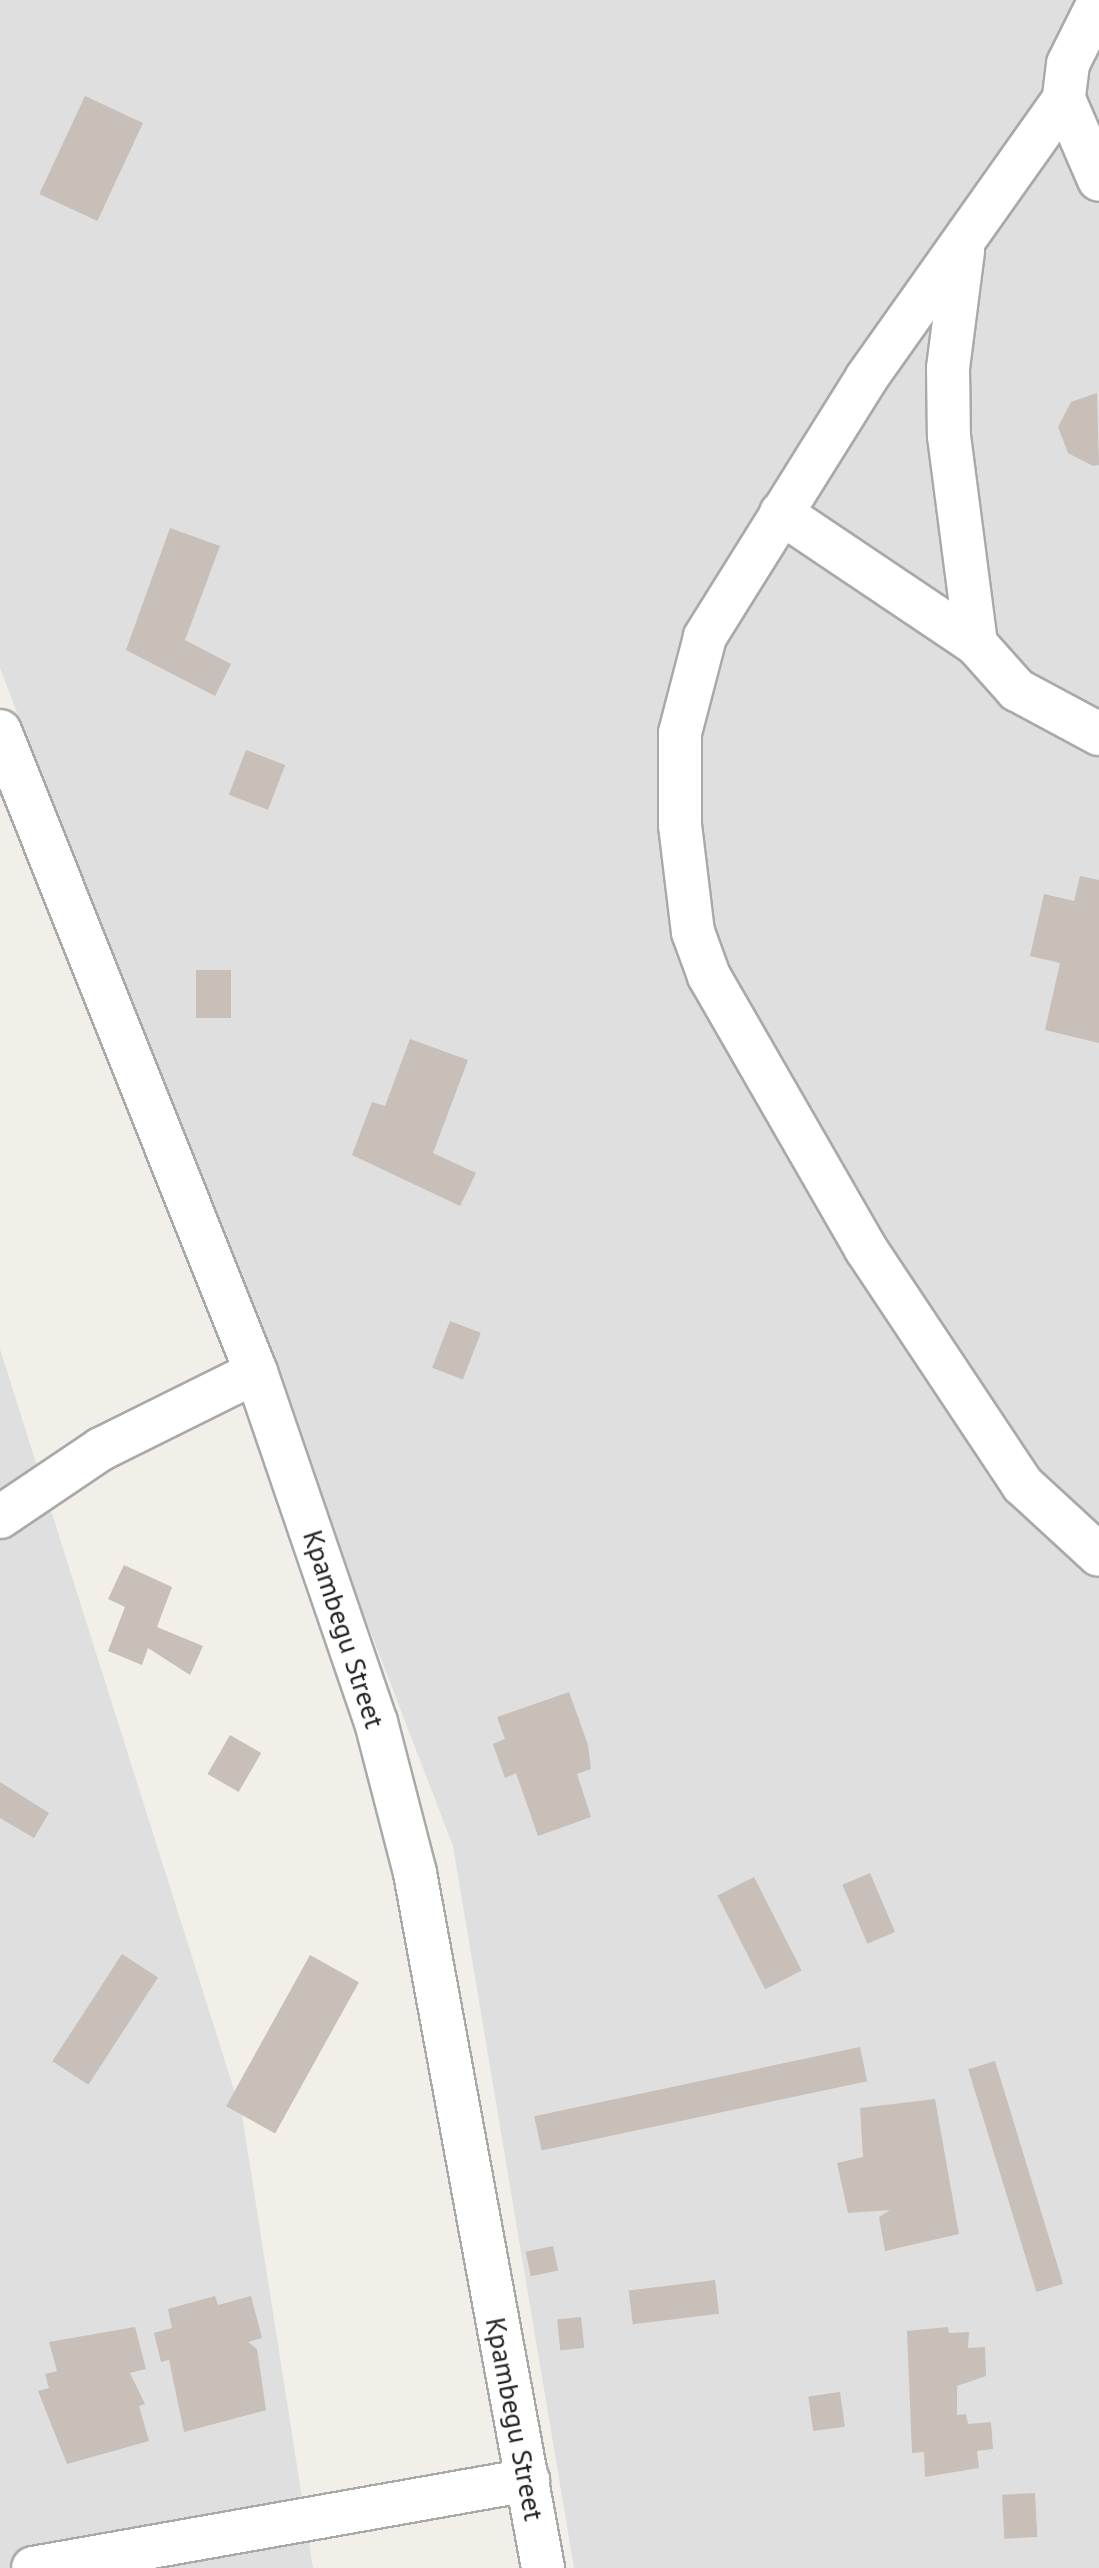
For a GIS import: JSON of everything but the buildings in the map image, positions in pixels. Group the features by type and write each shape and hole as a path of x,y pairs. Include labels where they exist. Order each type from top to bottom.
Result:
{"street":[{"path":"1099,2 1068,64 1064,99 733,582 691,674 680,733 680,825 694,932 709,976 866,1249 1024,1485 1099,1554"},
{"path":"1064,99 1099,180"},
{"path":"965,240 948,368 948,436 976,644"},
{"path":"781,513 976,644 1017,690 1099,734"},
{"name":"Kpambegu Street","path":"0,731 256,1372 400,1806 543,2568"},
{"path":"0,1518 101,1450 256,1372"},
{"path":"33,2568 528,2480"}],"shaded area":[{"path":"0,0 1099,0 1099,2568 574,2568 453,1846 0,668"},
{"path":"0,1349 242,2115 313,2568 0,2568"}]}
